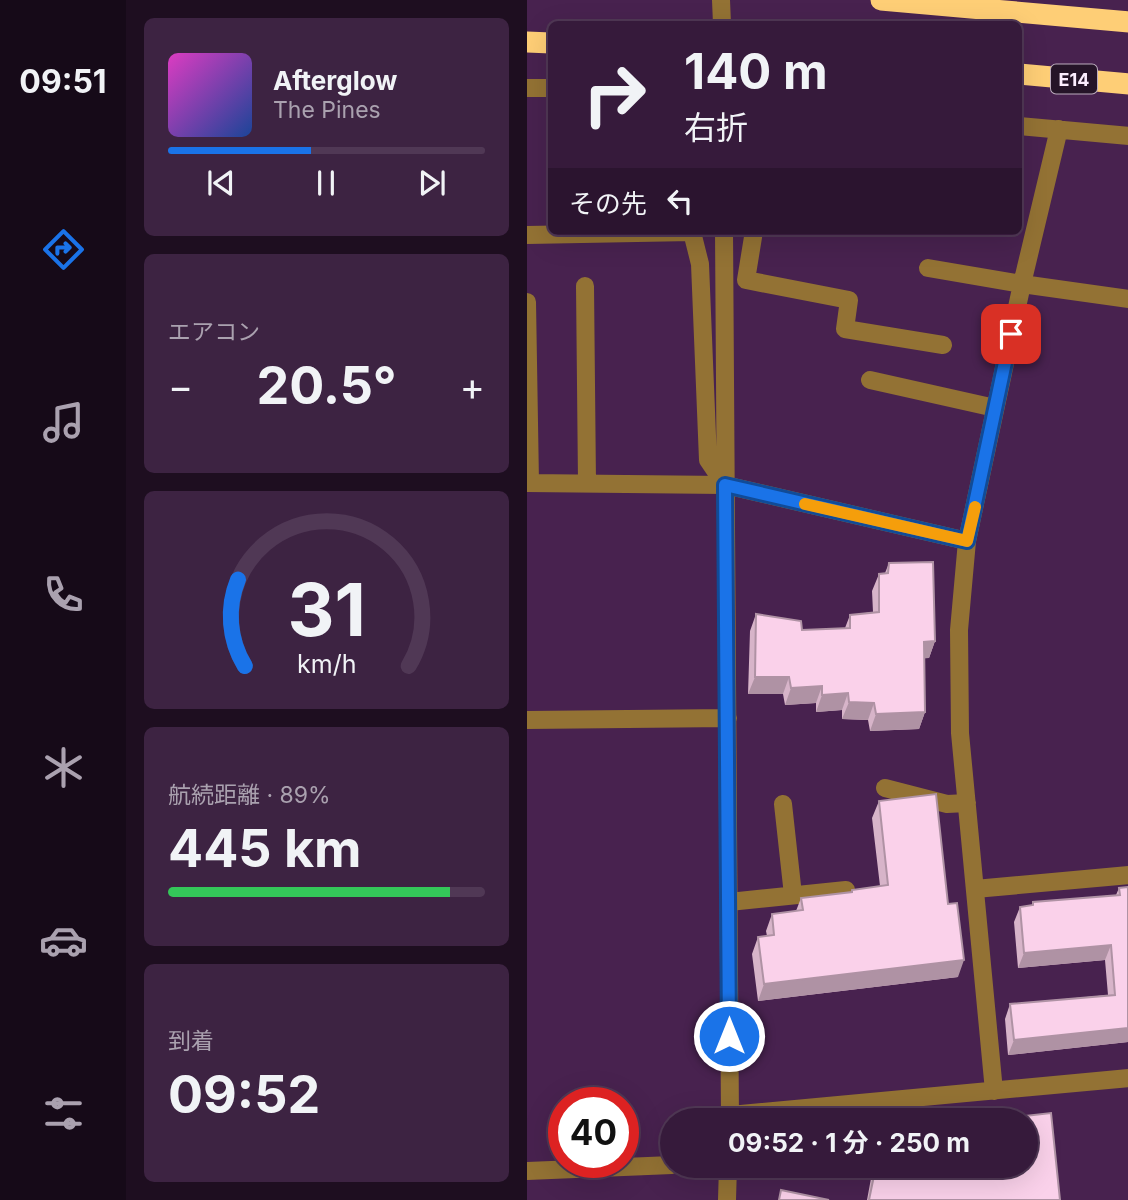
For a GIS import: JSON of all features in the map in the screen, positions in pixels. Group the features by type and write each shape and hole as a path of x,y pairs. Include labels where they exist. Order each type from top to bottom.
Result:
{"highway":[{"path":"881,0 1128,22"},
{"path":"527,42 548,43"},
{"name":"E14","path":"1022,74 1128,84"}],"street":[{"path":"721,0 722,21"},
{"path":"527,88 548,88"},
{"path":"1022,125 1128,136"},
{"path":"994,1091 960,733 959,630 967,541 1022,284 1059,129"},
{"path":"527,235 548,235"},
{"path":"693,235 700,264 708,460 725,485"},
{"path":"724,235 730,1108"},
{"path":"753,235 746,280 849,300 845,329 943,345"},
{"path":"928,268 1128,299"},
{"path":"585,286 587,483"},
{"path":"527,302 529,483 725,485 967,541"},
{"path":"870,380 995,408"},
{"path":"527,720 728,718"},
{"path":"885,788 946,804 967,803"},
{"path":"783,804 793,895"},
{"path":"975,888 1128,875"},
{"path":"729,902 846,890"},
{"path":"828,1108 1128,1078"},
{"path":"527,1171 660,1165"},
{"path":"728,1178 728,1200"}],"building":[{"path":"933,562 935,641 924,642 925,712 876,714 874,703 849,702 848,693 822,695 822,686 791,688 789,677 755,677 756,614 801,621 802,630 850,628 850,615 879,612 879,574 888,573 889,563"},
{"path":"936,794 948,904 957,903 964,960 764,984 758,937 774,935 772,914 803,910 801,898 888,885 879,801"},
{"path":"1128,887 1128,1028 1014,1040 1010,1004 1115,995 1111,945 1024,953 1020,907 1033,905 1033,902 1120,895 1119,888"},
{"path":"1051,1113 1060,1200 869,1200 874,1178 1038,1178 1038,1114"},
{"path":"781,1190 829,1200 779,1200"}],"slow traffic":[{"path":"805,504 967,541 975,507"}],"route":[{"path":"729,1036 725,485 967,541 1011,334"}]}
